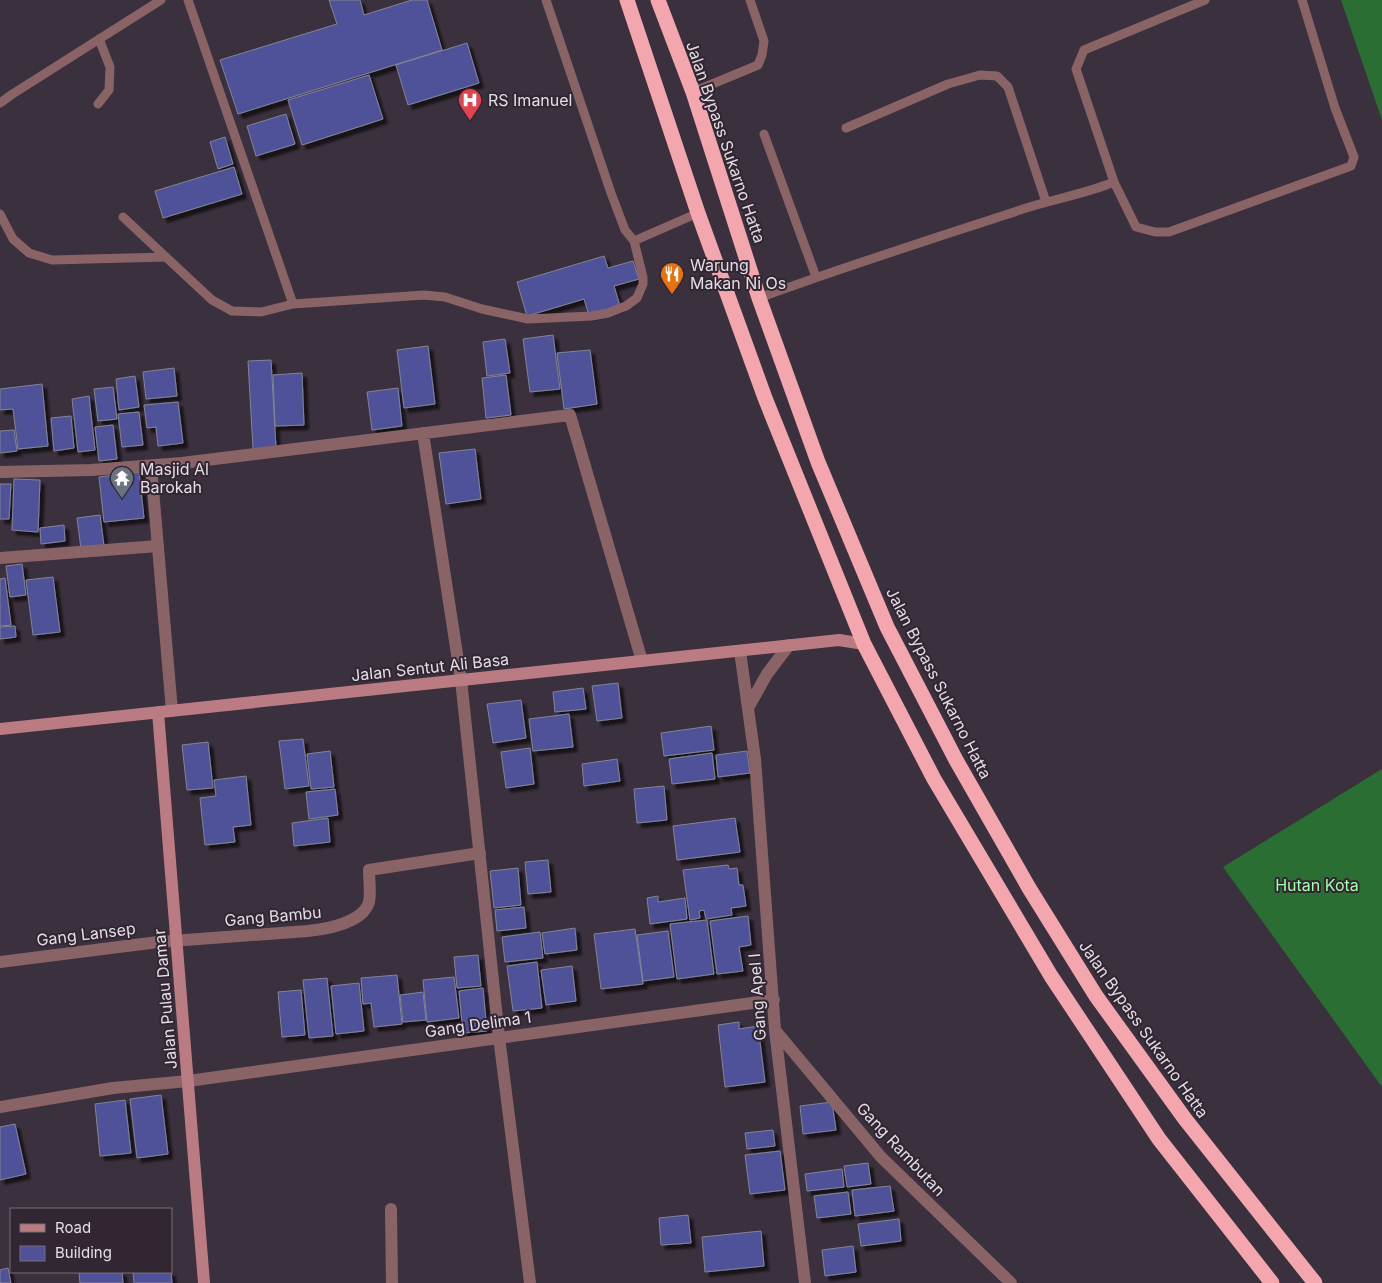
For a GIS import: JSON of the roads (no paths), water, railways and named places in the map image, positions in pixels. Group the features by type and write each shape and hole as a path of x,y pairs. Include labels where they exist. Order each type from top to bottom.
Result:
{"highway":[{"name":"Jalan Bypass Sukarno Hatta","path":"658,0 693,92 759,298 818,462 887,627 956,760 1029,888 1096,996 1185,1119 1315,1283"},
{"path":"630,4 698,213 764,398 864,644 934,779 1051,976 1159,1139 1272,1283"}],"street":[{"path":"0,472 91,470 151,466 570,415 642,661"},
{"path":"422,433 461,680 500,1037 530,1283"},
{"path":"151,466 172,711"},
{"path":"0,558 158,546"},
{"name":"Jalan Sentut Ali Basa","path":"0,729 839,640 864,644"},
{"path":"748,708 767,674 789,646"},
{"name":"Gang Apel I","path":"740,651 755,759 775,1030 805,1283"},
{"name":"Jalan Pulau Damar","path":"158,712 204,1283"},
{"name":"Gang Bambu","path":"177,940 308,931 341,925 362,912 369,902 369,870 480,853"},
{"name":"Gang Lansep","path":"0,962 177,940"},
{"name":"Gang Delima 1","path":"0,1107 113,1088 188,1081 774,1000"},
{"name":"Gang Rambutan","path":"775,1030 881,1157 1011,1283"},
{"path":"391,1209 392,1283"}],"lane":[{"path":"0,103 11,94 161,0"},
{"path":"188,0 293,304"},
{"path":"123,217 212,300 232,311 261,312 293,304 424,295 445,297 482,309 528,319 592,316 608,313 626,306 637,298 643,277 634,242 625,230 611,193 546,0"},
{"path":"693,92 758,65 764,41 750,0"},
{"path":"1205,0 1084,50 1076,69 1114,182 1136,227 1155,232 1169,232 1351,166 1354,157 1335,108 1302,0"},
{"path":"98,104 109,90 110,67 99,39"},
{"path":"846,128 948,84 980,75 997,76 1008,87 1046,202"},
{"path":"764,134 816,277"},
{"path":"759,298 816,277 1046,202 1096,190 1114,182"},
{"path":"634,242 698,213"},
{"path":"0,214 14,240 29,253 52,260 166,257"}],"place":[{"name":"RS Imanuel","path":"470,121"},
{"name":"Warung Makan Ni Os","path":"672,295"},
{"name":"Masjid Al Barokah","path":"122,499"}],"park label":[{"name":"Hutan Kota","path":"1317,885"}]}
